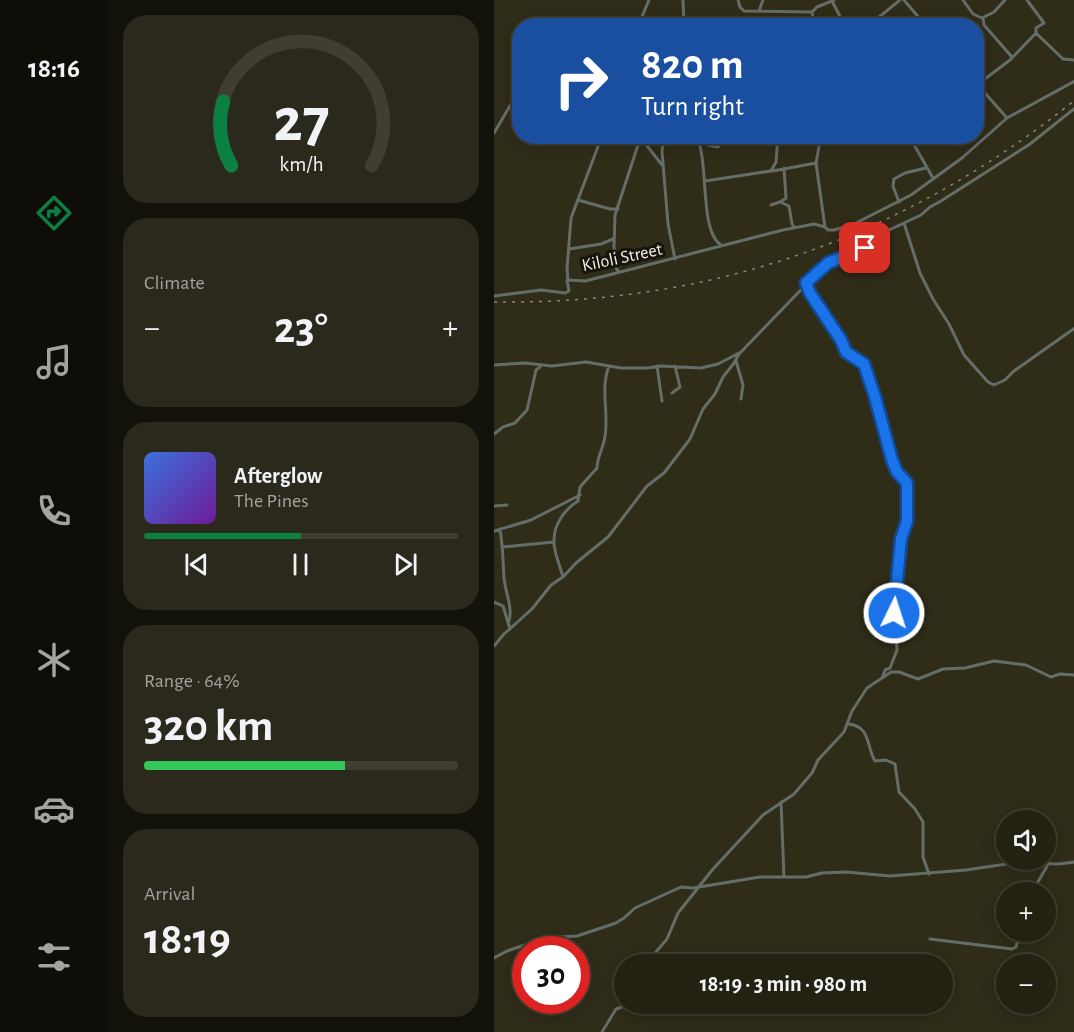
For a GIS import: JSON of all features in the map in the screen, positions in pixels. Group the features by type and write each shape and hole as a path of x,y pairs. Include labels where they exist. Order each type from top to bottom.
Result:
{"street":[{"path":"642,18 649,0"},
{"path":"683,0 684,18"},
{"path":"738,0 744,11 812,12 819,6 833,1 841,18"},
{"path":"759,11 763,0"},
{"path":"816,0 819,6"},
{"path":"878,18 899,0"},
{"path":"904,0 919,18"},
{"path":"963,0 974,14 983,18 999,8 1005,0"},
{"path":"984,79 1012,57 1036,33 1036,28 1044,21 1027,0"},
{"path":"812,12 813,18"},
{"path":"984,26 1012,57"},
{"path":"1036,33 1063,59 1074,60"},
{"name":"Kiloli Street","path":"984,139 1007,118 1074,81"},
{"path":"984,92 1007,118"},
{"path":"494,133 512,103"},
{"path":"494,646 532,609 551,585 608,537 647,486 665,473 690,440 705,406 715,394 724,375 740,352 806,283 828,263 861,250 874,237 921,215 1030,144 1074,108"},
{"name":"Kiloli Street","path":"599,144 571,222 567,278 585,281 721,245 814,224 831,231 847,227 911,195 962,159 978,144"},
{"path":"619,272 616,268 614,238 617,209 641,144"},
{"path":"645,144 663,166"},
{"path":"663,144 666,208 675,259"},
{"path":"697,144 705,181 708,216 715,240 721,245"},
{"path":"702,144 718,147 719,144"},
{"path":"771,171 776,162 777,144"},
{"path":"820,144 816,163 825,227"},
{"path":"915,144 933,178"},
{"path":"705,181 816,163"},
{"path":"771,205 786,198 784,168"},
{"path":"899,202 893,186 894,179 900,175 926,168"},
{"path":"578,200 617,209"},
{"path":"780,202 789,206 792,224 796,228"},
{"path":"904,222 924,283 949,324 964,356 988,382 994,385 1005,380 1074,328"},
{"path":"569,249 601,244 614,238"},
{"path":"494,296 541,290 565,293 569,291 567,278"},
{"path":"806,283 846,352 864,364 892,460 897,472 907,483 907,521 901,539 894,607 897,652 890,668 885,670 883,676"},
{"path":"494,365 525,363 542,366 586,362 635,369 657,366 701,368 714,365 740,352"},
{"path":"736,360 743,385 741,399"},
{"path":"494,434 503,427 515,423 526,411 536,370 542,366"},
{"path":"563,577 554,542 563,512 578,501 580,487 597,468 605,436 607,419 604,386 609,366"},
{"path":"657,366 662,401"},
{"path":"672,393 680,387 675,366"},
{"path":"494,531 531,520 580,495"},
{"path":"494,506 507,504"},
{"path":"500,530 504,578 511,615 509,621"},
{"path":"503,547 554,542"},
{"path":"494,602 503,606 510,629"},
{"path":"656,954 667,939 677,915 713,869 763,815 797,790 812,772 819,759 843,734 850,713 864,691 883,676 896,672 918,679 943,669 965,668 994,661 1026,665 1051,677 1060,674 1074,675"},
{"path":"848,723 857,725 863,730 875,761 886,760 895,764 899,792 916,809 923,822 923,857 929,874"},
{"path":"781,802 784,877"},
{"path":"1056,864 1074,862"},
{"path":"494,958 545,938 577,936 616,923 635,908 677,888 760,877 806,877 822,873 846,872 884,876 929,874 996,865"},
{"path":"930,939 1012,949 1017,942"},
{"path":"602,1032 614,1013"}],"railway":[{"path":"494,302 575,300 653,291 729,276 802,254 874,225 943,190 1010,148 1075,100"}],"route":[{"path":"865,248 828,263 806,283 846,352 864,364 892,460 897,472 907,483 907,521 901,539 894,613"}]}
